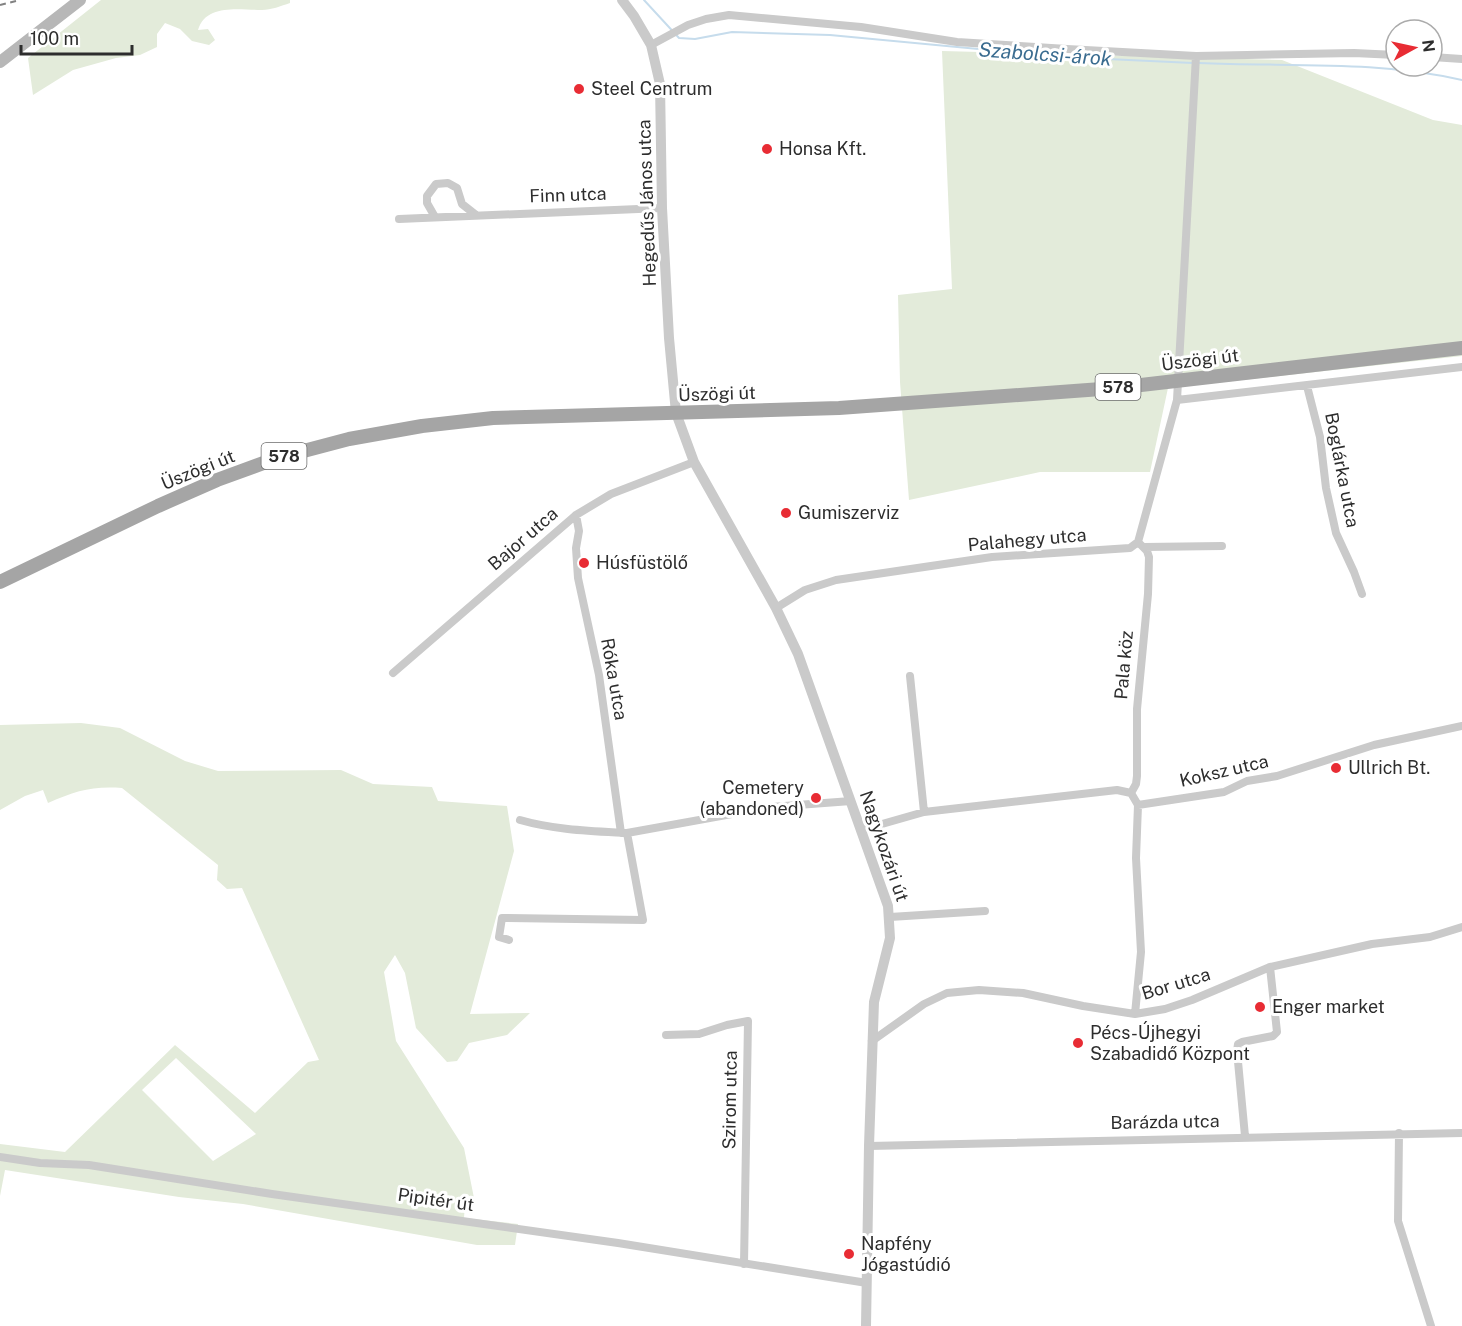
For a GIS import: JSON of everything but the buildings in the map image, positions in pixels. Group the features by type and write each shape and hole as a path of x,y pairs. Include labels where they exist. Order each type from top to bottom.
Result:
{"main road":[{"path":"0,62 80,0"},
{"name":"Üszögi út","path":"0,582 158,506 277,458 338,442 422,426 493,418 839,408 1115,388 1462,348"}],"street":[{"name":"Hegedűs János utca","path":"622,0 651,45 660,84 662,208 669,338 676,413"},
{"path":"651,45 706,19 729,15 861,27 957,42 1196,61 1354,53 1384,54"},
{"path":"1444,58 1462,59"},
{"path":"1141,545 1177,399 1196,61"},
{"path":"435,217 427,203 427,196 436,184 448,183 457,188 462,204 476,215"},
{"name":"Finn utca","path":"399,219 662,208"},
{"path":"1177,399 1462,367"},
{"name":"Boglárka utca","path":"1307,386 1320,437 1326,488 1336,533 1362,594"},
{"name":"Nagykozári út","path":"676,413 694,462 776,608 798,654 888,906 890,938 874,1002 866,1326"},
{"name":"Bajor utca","path":"393,673 576,515 611,494 694,462"},
{"name":"Róka utca","path":"509,940 499,937 502,918 643,920 624,833 599,675 578,578 576,548 579,531 576,515"},
{"name":"Palahegy utca","path":"776,608 805,590 836,580 992,558 1130,548 1141,545 1222,546"},
{"name":"Pala köz","path":"1131,793 1137,776 1137,709 1148,594 1149,557 1148,551 1141,545"},
{"path":"910,676 924,812"},
{"name":"Koksz utca","path":"1138,805 1224,792 1248,781 1277,776 1374,745 1462,726"},
{"path":"861,830 924,812 1117,790 1131,793 1138,805 1136,858 1142,952 1135,1014"},
{"path":"520,820 547,826 624,833 771,807 851,801"},
{"path":"890,917 985,911"},
{"name":"Bor utca","path":"872,1041 935,997 961,991 999,990 1023,993 1135,1014 1165,1009 1192,1000 1270,966 1372,944 1430,937 1462,927"},
{"path":"1245,1136 1238,1044 1250,1039 1273,1036 1277,1032 1270,966"},
{"name":"Szirom utca","path":"666,1035 699,1034 748,1021 744,1264"},
{"path":"1399,1133 1398,1221 1431,1326"},
{"name":"Barázda utca","path":"869,1146 1462,1133"},
{"name":"Pipitér út","path":"0,1157 40,1163 89,1165 272,1194 596,1239 867,1283"}],"green space":[{"path":"101,0 290,0 290,3 269,9 234,9 208,15 198,30 208,29 215,40 209,45 192,41 180,29 165,23 157,34 157,47 140,55 116,58 73,70 33,95 28,58"},
{"path":"942,51 1282,60 1433,120 1462,125 1462,356 1168,388 1150,472 1040,472 909,500 900,382 898,295 952,289"},
{"path":"81,723 120,728 185,761 218,771 341,770 373,784 432,787 438,801 507,806 514,851 470,1014 530,1013 507,1035 469,1043 457,1061 447,1062 416,1028 405,973 395,955 384,972 396,1041 464,1148 475,1203 465,1203 464,1218 518,1224 515,1245 477,1245 243,1204 179,1197 5,1170 0,1196 0,1144 65,1152 175,1045 255,1113 308,1062 319,1060 242,888 227,889 217,880 218,865 122,788 84,790 48,803 43,790 25,796 0,810 0,725","holes":["176,1058 256,1134 213,1161 142,1090"]}],"waterway":[{"name":"Szabolcsi-árok","path":"644,0 679,38 695,39 732,32 830,35 1064,57 1193,63"},
{"name":"Szabolcsi-árok","path":"1199,63 1397,69 1462,80"}],"railway":[{"path":"0,5 20,0"}],"place":[{"name":"Steel Centrum","path":"579,89"},
{"name":"Honsa Kft.","path":"767,149"},
{"name":"Gumiszerviz","path":"786,513"},
{"name":"Húsfüstölő","path":"584,563"},
{"name":"Ullrich Bt.","path":"1336,768"},
{"name":"Cemetery (abandoned)","path":"816,798"},
{"name":"Enger market","path":"1260,1007"},
{"name":"Pécs-Újhegyi Szabadidő Központ","path":"1078,1043"},
{"name":"Napfény Jógastúdió","path":"849,1254"}]}
